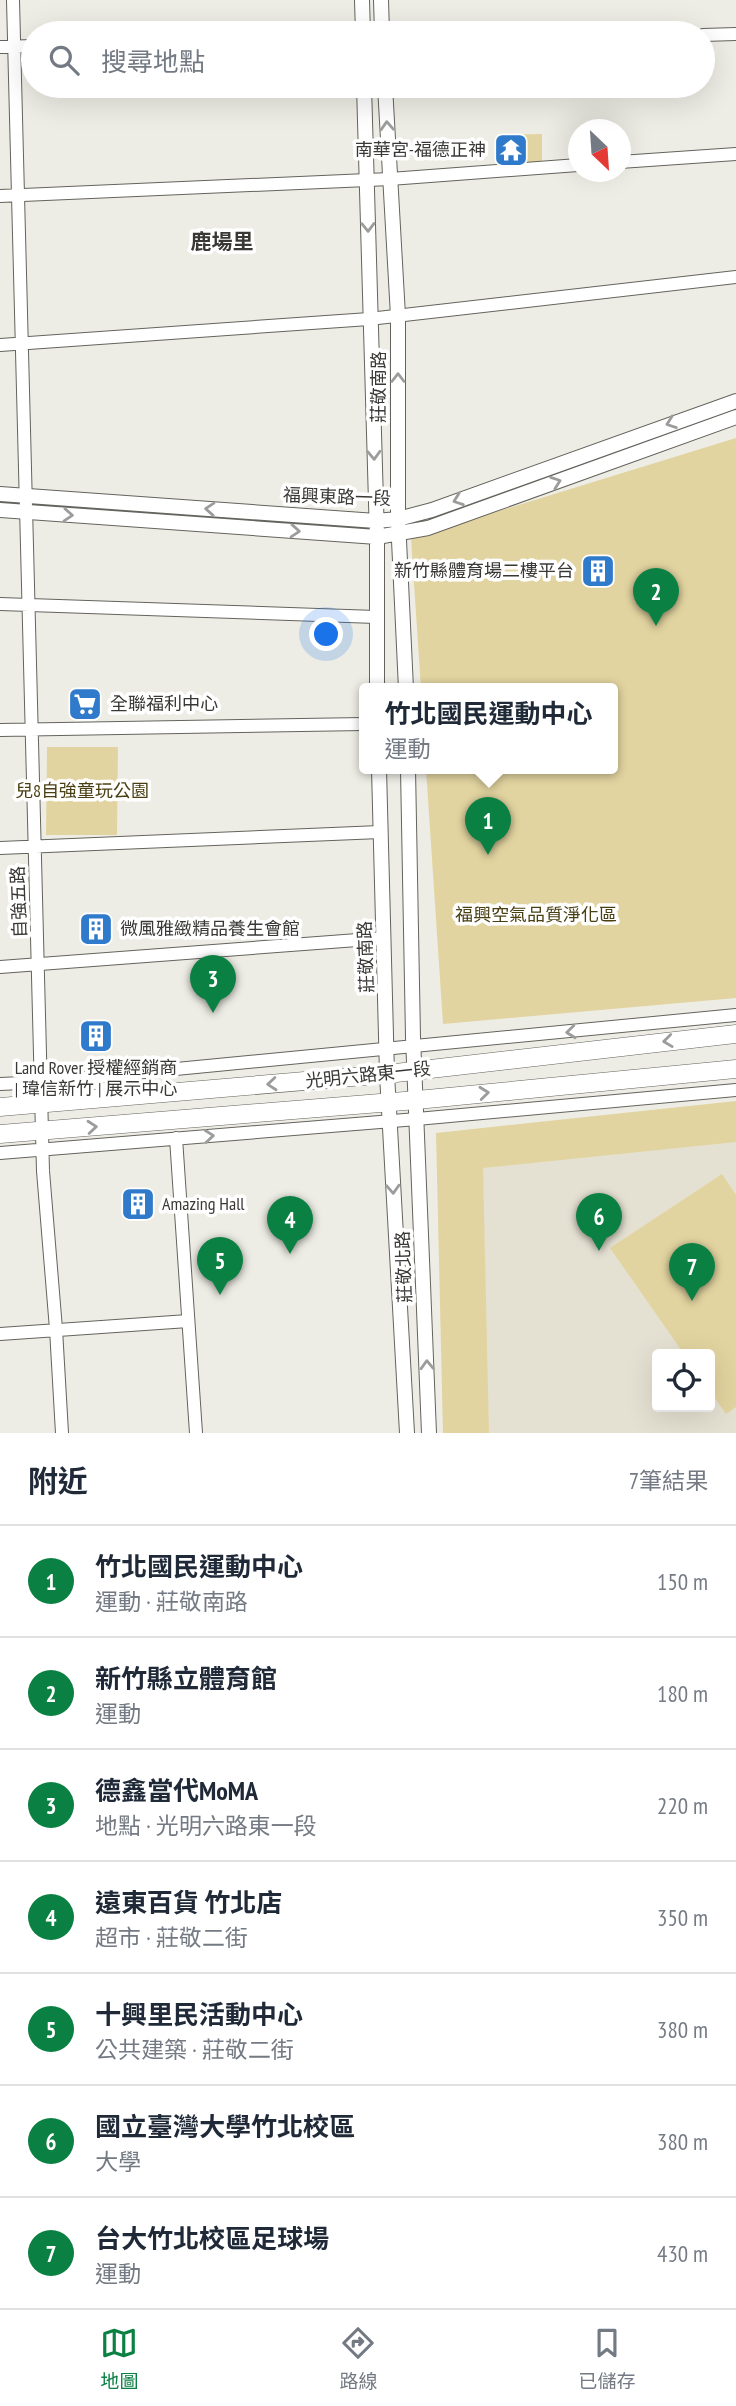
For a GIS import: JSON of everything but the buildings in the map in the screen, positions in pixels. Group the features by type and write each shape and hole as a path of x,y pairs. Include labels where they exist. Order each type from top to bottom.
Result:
{"main road":[{"name":"光明六路東一段","path":"0,1107 387,1074 736,1034"},
{"name":"光明六路東一段","path":"0,1135 44,1140 389,1102 736,1069"}],"street":[{"name":"自強五路","path":"13,0 43,1171 57,1329 62,1433"},
{"path":"362,0 363,21"},
{"path":"381,0 382,21"},
{"path":"715,35 736,34"},
{"path":"0,47 21,47"},
{"name":"莊敬南路","path":"364,98 377,537 377,683"},
{"name":"莊敬南路","path":"386,98 398,316 398,519 406,683"},
{"path":"631,161 736,154"},
{"path":"0,196 390,179 568,166"},
{"path":"0,345 369,319 736,277"},
{"name":"福興東路一段","path":"0,494 376,521 398,519 432,510 736,401"},
{"name":"福興東路一段","path":"0,510 377,537 399,535 428,528 736,417"},
{"path":"0,604 376,617"},
{"path":"0,730 359,724"},
{"name":"莊敬南路","path":"379,774 389,1102"},
{"path":"408,774 416,1100"},
{"path":"0,848 380,832"},
{"path":"0,967 384,938"},
{"name":"光明六路東一段","path":"0,1084 414,1048 736,1016"},
{"name":"光明六路東一段","path":"0,1153 44,1140 176,1138 736,1090"},
{"name":"莊敬北路","path":"416,1100 429,1433"},
{"name":"莊敬北路","path":"389,1102 407,1433"},
{"path":"176,1138 196,1433"},
{"path":"0,1334 188,1321"}],"shaded area":[{"path":"736,1116 736,1433 468,1433 460,1148"}],"green space":[{"path":"542,134 542,166 503,167 503,135"},
{"name":"福興空氣品質淨化區","path":"736,438 736,998 443,1024 426,774 618,774 618,683 421,683 411,538"},
{"name":"兒8自強童玩公園","path":"47,747 118,747 117,835 46,835"},
{"path":"736,1101 736,1142 483,1168 489,1433 443,1433 436,1133"},
{"path":"722,1174 736,1195 736,1407 726,1414 715,1398 715,1349 681,1349 610,1248"}],"place":[{"name":"南華宮-福德正神","path":"511,150"},
{"name":"新竹縣體育場二樓平台","path":"598,571"},
{"name":"新竹縣立體育館","path":"656,626"},
{"name":"全聯福利中心","path":"85,704"},
{"name":"竹北國民運動中心","path":"488,855"},
{"name":"微風雅緻精品養生會館","path":"96,929"},
{"name":"德鑫當代MoMA","path":"213,1013"},
{"name":"Land Rover 授權經銷商 | 瑋信新竹 | 展示中心","path":"96,1036"},
{"name":"Amazing Hall","path":"138,1204"},
{"name":"國立臺灣大學竹北校區","path":"599,1251"},
{"name":"遠東百貨 竹北店","path":"290,1254"},
{"name":"十興里民活動中心","path":"220,1295"},
{"name":"台大竹北校區足球場","path":"692,1301"}],"district":[{"name":"鹿場里","path":"222,242"}]}
